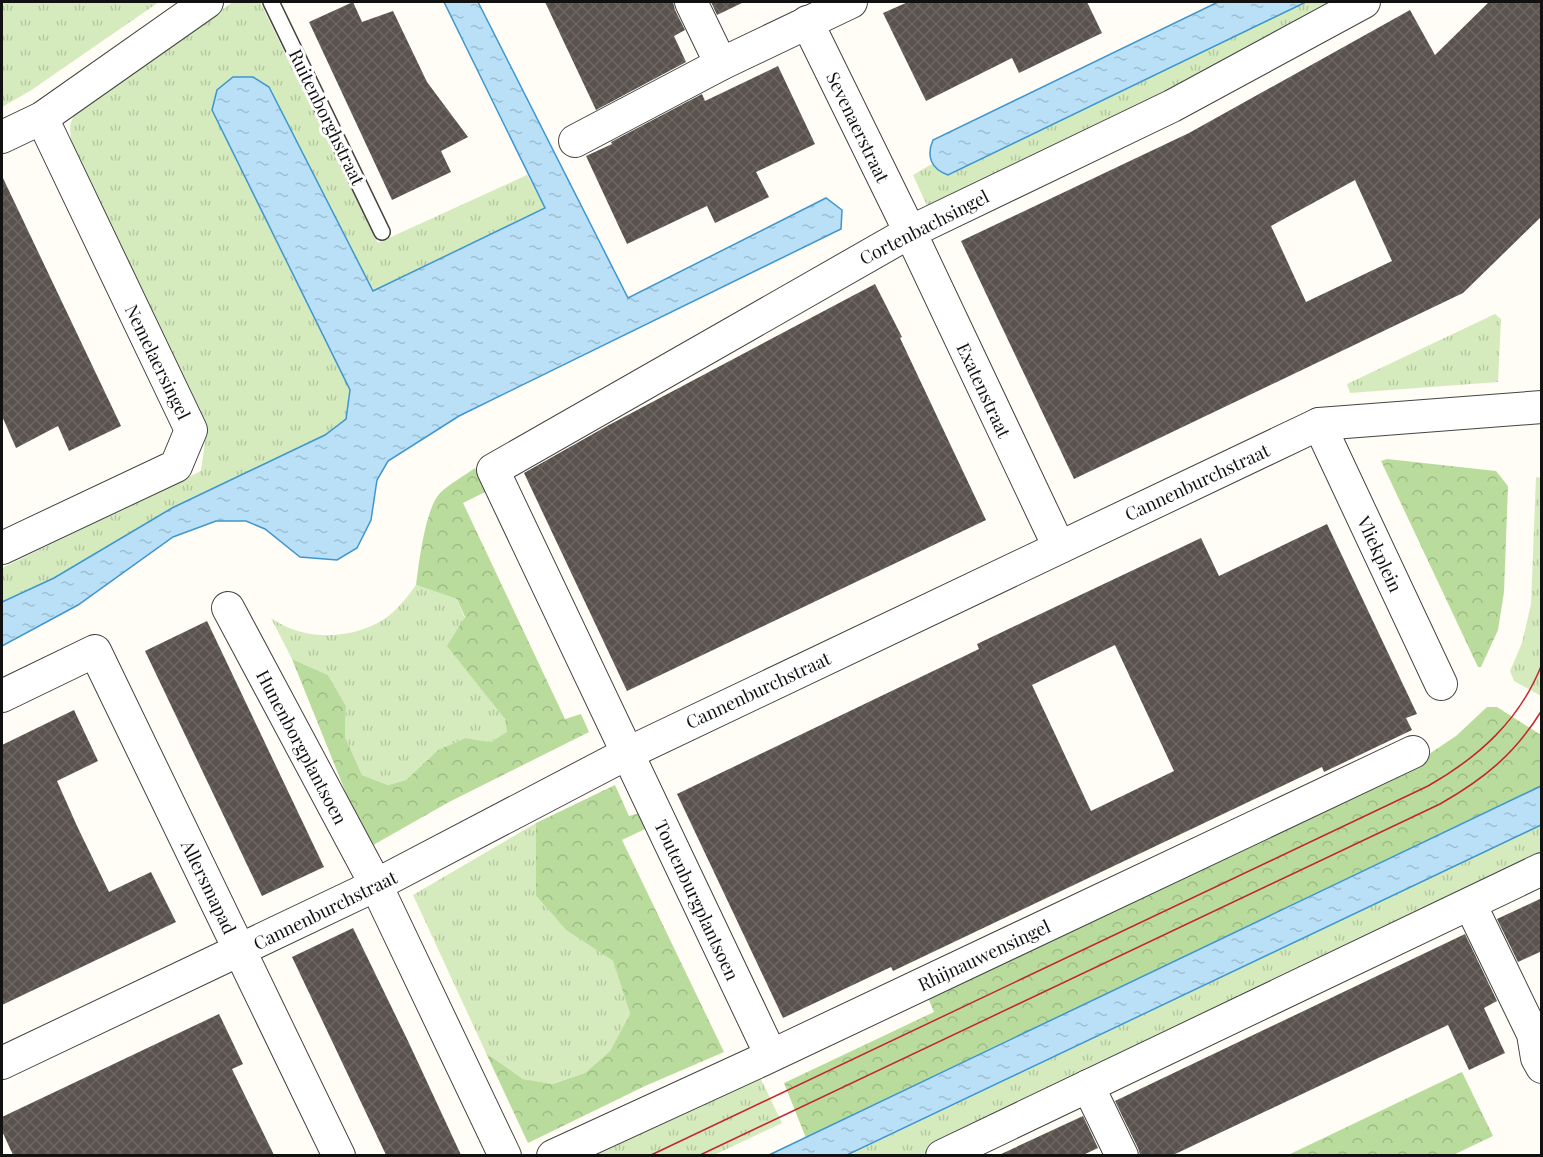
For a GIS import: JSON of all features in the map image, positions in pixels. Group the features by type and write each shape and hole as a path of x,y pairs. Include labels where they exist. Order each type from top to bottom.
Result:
{"street":[{"path":"2,137 42,118 207,2"},
{"path":"691,2 721,64"},
{"path":"575,141 721,64 851,2"},
{"name":"Cortenbachsingel","path":"628,753 493,470 910,232 1172,106 1364,2"},
{"name":"Sevenaerstraat","path":"807,22 910,232"},
{"name":"Nemelaersingel","path":"2,548 176,466 190,430 42,118"},
{"name":"Exatenstraat","path":"910,232 1059,547"},
{"name":"Cannenburchstraat","path":"2,1063 376,885 628,753 1319,424 1542,407"},
{"name":"Vliekplein","path":"1319,424 1442,684"},
{"name":"Hunenborgplantsoen","path":"228,608 376,885"},
{"name":"Allersmapad","path":"2,696 95,651 339,1155"},
{"name":"Rhijnauwensingel","path":"553,1155 762,1060 1413,752"},
{"name":"Toutenburgplantsoen","path":"628,753 767,1047"},
{"path":"942,1155 1542,869"},
{"path":"376,885 505,1155"},
{"path":"1470,904 1533,1034 1537,1058 1542,1066"},
{"path":"1088,1086 1122,1155"}],"lane":[{"name":"Ruitenborghstraat","path":"272,2 382,232"}],"green space":[{"path":"2,2 159,2 30,91 2,107"},
{"path":"233,2 260,2 378,243 527,175 545,208 373,291 269,87 350,390 346,419 325,435 54,578 2,602 2,568 201,471 207,428 71,142 70,125 76,110"},
{"path":"1306,2 1340,2 1166,98 929,210 913,175 932,164 940,172 949,175"},
{"path":"1495,314 1501,319 1498,382 1350,393 1347,384"},
{"path":"1387,459 1496,471 1508,486 1504,592 1498,630 1481,667 1478,667 1381,461"},
{"path":"475,468 487,491 463,503 565,719 581,714 589,732 449,802 368,848 292,659 328,675 346,706 345,737 362,775 388,785 406,780 438,750 465,738 491,742 507,732 505,719 447,646 465,617 457,599 416,585 424,537 430,511 435,501 440,493 452,483"},
{"path":"1536,477 1542,478 1541,696 1514,681 1510,671 1522,643 1531,604"},
{"path":"416,585 457,599 508,732 491,742 465,738 438,750 406,780 388,785 362,775 345,737 346,706 328,675 292,659 271,618 300,632 315,635 348,633 378,623 391,614"},
{"path":"1487,707 1497,707 1541,735 1541,786 806,1138 784,1083 934,1012 926,993 1420,760 1456,736"},
{"path":"615,785 629,816 640,813 647,828 622,840 724,1052 645,1086 528,1143 486,1053 523,1079 552,1084 585,1073 610,1051 630,1014 613,961 566,930 536,896 536,823"},
{"path":"536,823 536,896 566,930 613,961 630,1014 610,1051 585,1073 551,1084 523,1079 486,1053 413,895"},
{"path":"1541,825 1541,854 1455,901 921,1155 847,1156"},
{"path":"1462,1072 1493,1136 1453,1155 1288,1155"},
{"path":"758,1073 782,1123 714,1155 589,1156"}],"water":[{"path":"444,2 478,2 628,298 826,198 842,210 841,229 459,416 388,461 377,480 371,520 357,548 337,560 300,557 265,529 246,521 216,521 173,537 78,605 2,646 2,602 54,578 172,508 325,435 346,419 350,390 212,110 217,90 233,77 253,77 269,87 373,291 545,208"},
{"path":"1218,2 1306,2 948,175 934,166 930,157 933,140"},
{"path":"1541,786 1541,825 847,1155 769,1155"}],"building":[{"path":"353,2 362,22 393,11 427,82 468,137 441,151 451,172 392,200 309,22"},
{"path":"545,2 673,2 685,30 674,36 686,62 596,110"},
{"path":"711,2 744,2 717,15"},
{"path":"908,2 1087,2 1102,33 1019,73 1012,58 926,101 883,13"},
{"path":"1489,2 1542,2 1542,216 1463,293 1074,479 961,241 1189,133 1410,10 1435,55","holes":["1355,180 1392,261 1306,302 1271,226"]},
{"path":"778,66 815,144 756,172 769,197 715,223 707,206 627,244 586,156 702,94 705,101"},
{"path":"2,176 121,426 69,451 58,426 16,448 2,416"},
{"path":"875,284 902,337 900,338 986,520 627,691 524,473 607,426"},
{"path":"1327,524 1417,714 1406,718 1412,730 1324,772 1322,767 893,971 891,967 783,1018 677,794 979,649 977,644 1201,538 1219,576","holes":["1115,645 1174,771 1091,811 1032,685"]},
{"path":"207,621 324,867 262,896 145,651"},
{"path":"74,710 98,761 57,781 77,826 109,892 151,872 176,922 2,1005 2,745"},
{"path":"1542,898 1542,951 1518,962 1497,919"},
{"path":"353,928 461,1155 386,1155 292,957"},
{"path":"1465,934 1497,1001 1484,1008 1505,1053 1469,1070 1448,1025 1173,1155 1140,1155 1115,1101"},
{"path":"219,1014 243,1064 232,1069 274,1155 13,1155 2,1131 2,1117"},
{"path":"1083,1116 1098,1148 1083,1155 999,1155"}],"tram line":[{"path":"649,1156 1428,786 1464,763 1496,735 1522,703 1542,664"},
{"path":"698,1156 1440,804 1471,785 1497,764 1521,740 1542,710"}]}
